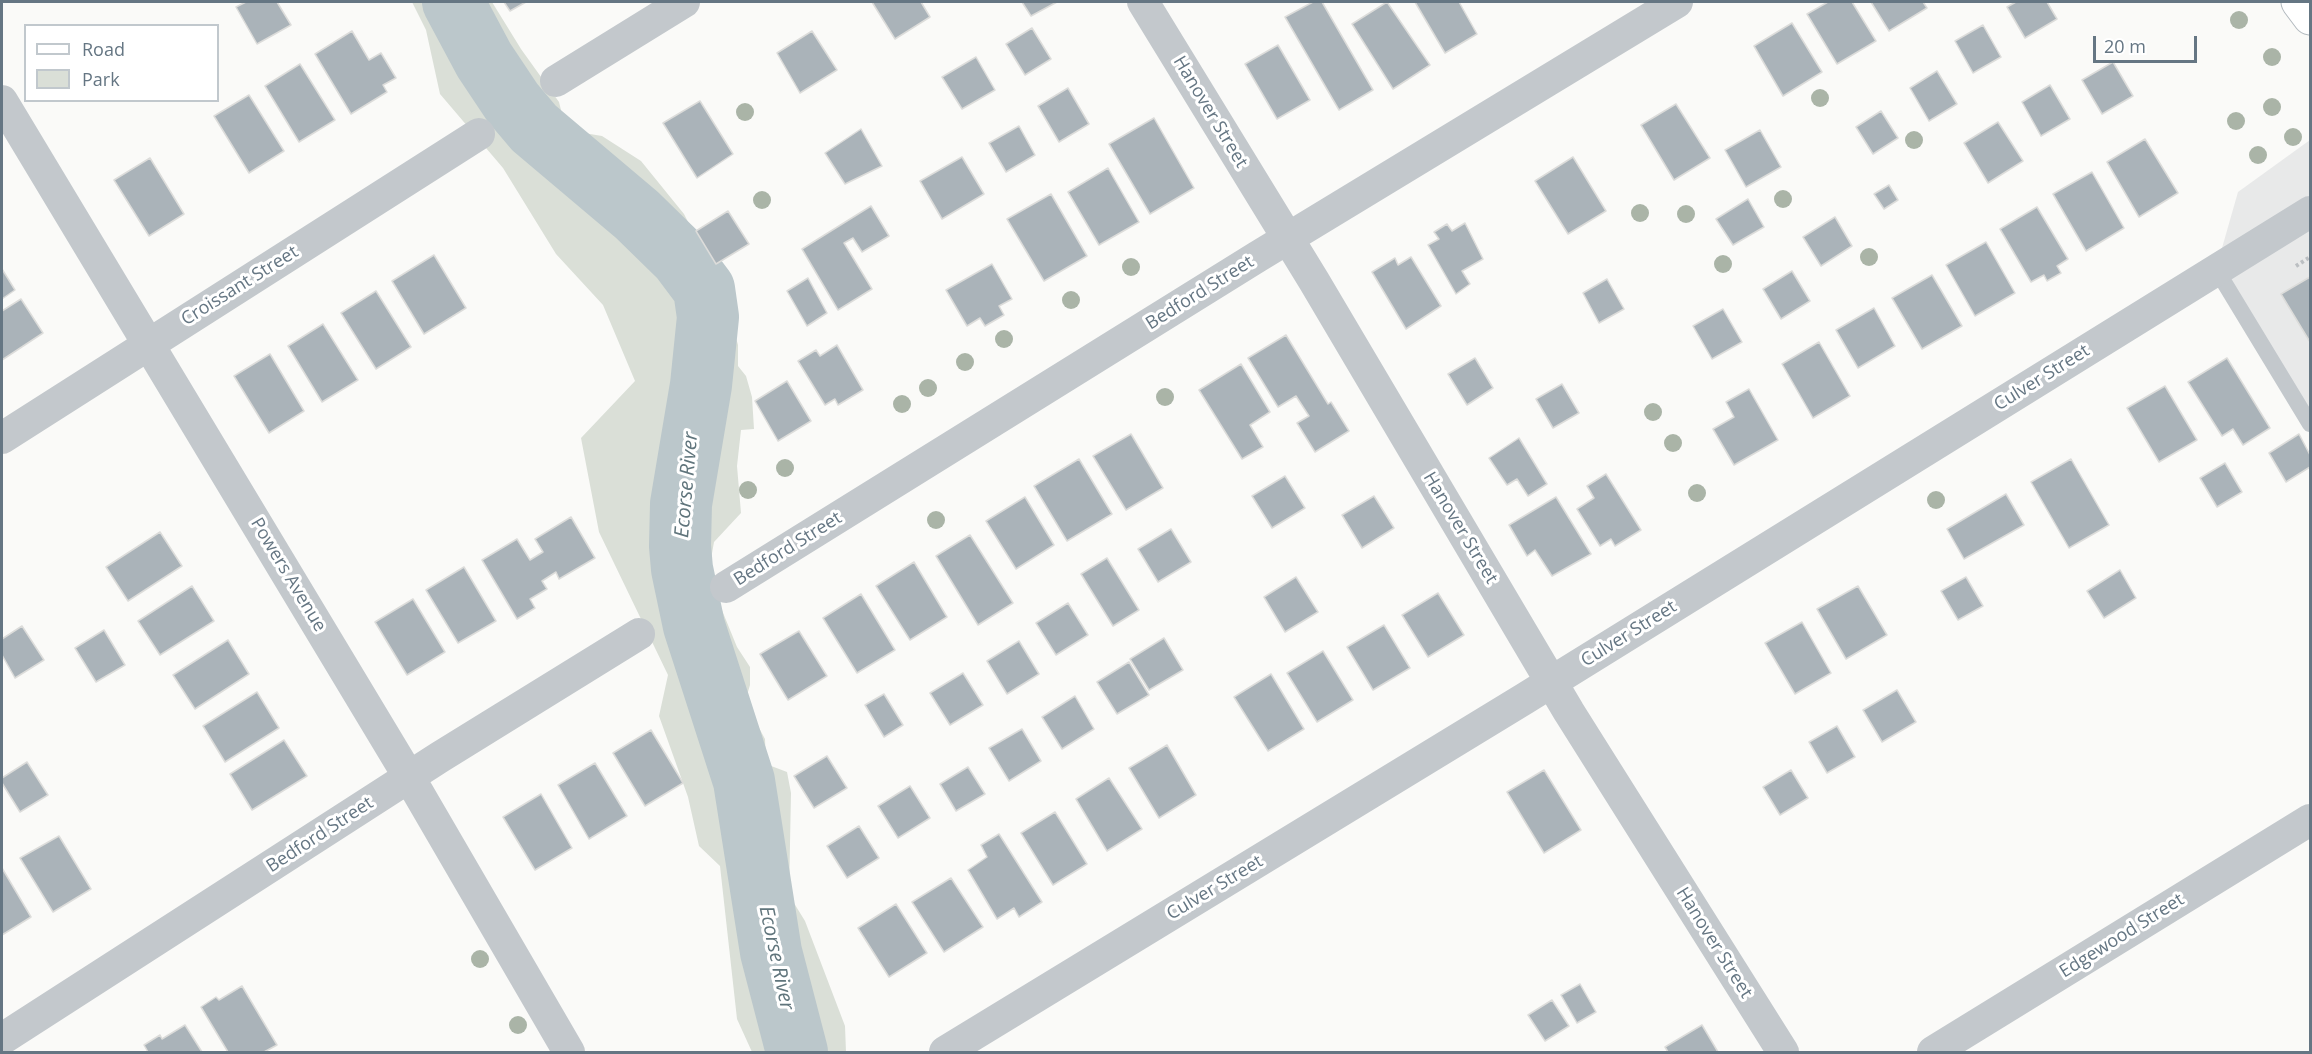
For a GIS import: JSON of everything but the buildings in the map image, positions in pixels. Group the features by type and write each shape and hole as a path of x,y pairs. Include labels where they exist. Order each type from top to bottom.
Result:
{"main road":[{"path":"2298,2 2310,18"}],"street":[{"path":"556,81 684,2"},
{"name":"Hanover Street","path":"1143,2 1551,681 1783,1053"},
{"name":"Bedford Street","path":"726,587 1677,2"},
{"name":"Powers Avenue","path":"2,101 408,777 569,1053"},
{"name":"Croissant Street","path":"2,438 478,134"},
{"name":"Culver Street","path":"945,1053 2310,212"},
{"name":"Bedford Street","path":"2,1039 408,777 639,634"},
{"name":"Edgewood Street","path":"1933,1053 2310,820"}],"lane":[{"path":"2216,270 2310,424"}],"path":[{"path":"2296,266 2310,257"}],"shaded area":[{"path":"2310,140 2310,428 2216,269 2238,192"}],"green space":[{"path":"412,2 492,2 521,49 559,102 566,130 602,136 641,161 684,214 723,291 738,345 738,366 746,376 752,397 754,429 741,430 737,466 741,513 714,542 708,576 737,647 750,667 750,685 745,702 765,739 766,764 787,772 791,793 789,895 805,921 845,1026 846,1052 752,1052 737,1019 720,866 699,846 688,797 659,716 668,675 599,532 581,438 635,381 603,305 556,254 503,168 440,94 426,30"}],"waterway":[{"name":"Ecorse River","path":"453,2 484,60 512,102 534,128 637,215 680,257 704,289 708,317 701,385 681,504 682,569 694,626 744,781 771,952 797,1052"}]}
